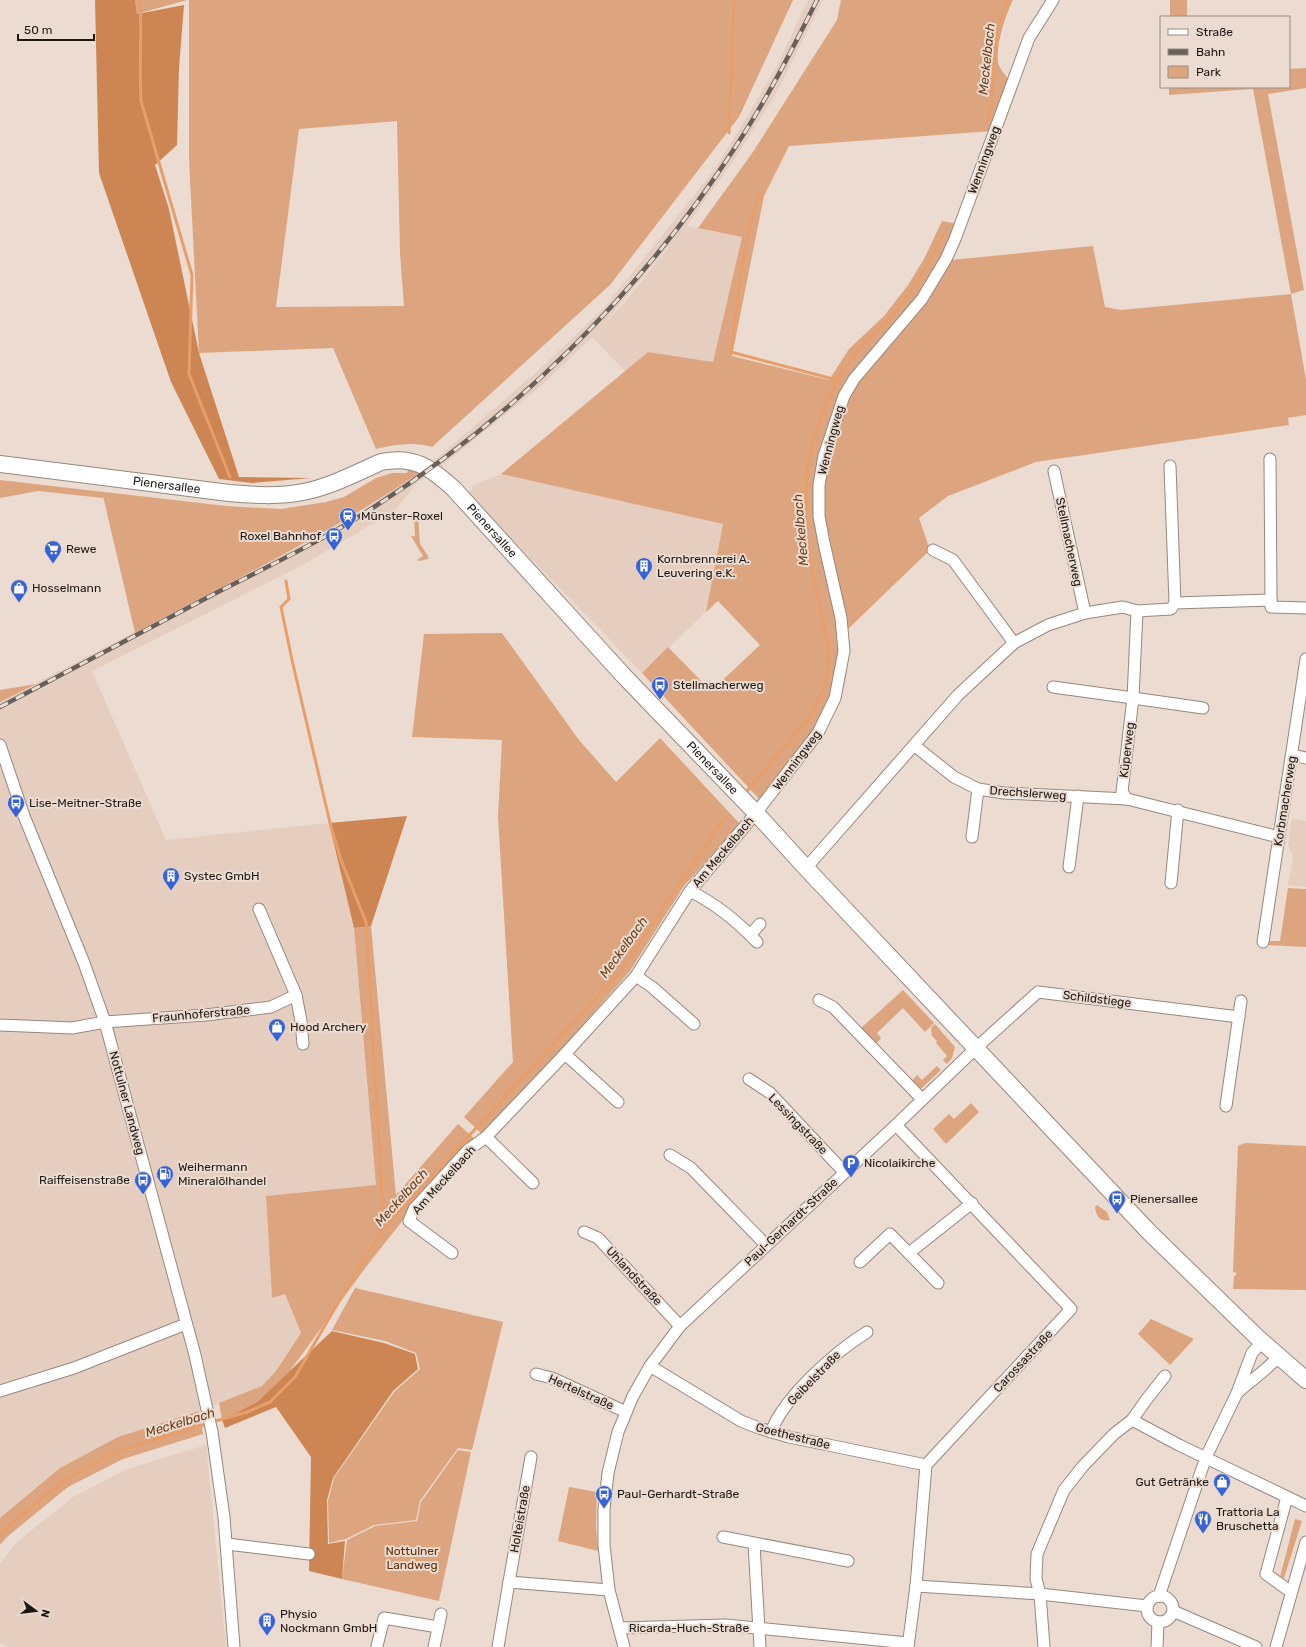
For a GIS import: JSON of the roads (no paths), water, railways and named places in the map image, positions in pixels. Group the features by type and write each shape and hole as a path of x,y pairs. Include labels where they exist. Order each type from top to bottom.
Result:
{"main road":[{"name":"Pienersallee","path":"0,464 263,496 290,494 316,489 381,462 392,460 406,460 419,463 429,468 454,489 623,675 756,813 1150,1233 1262,1342 1306,1380"}],"street":[{"name":"Wenningweg","path":"756,813 818,733 834,698 840,672 844,635 819,516 819,485 824,456 834,421 844,396 854,379 918,304 946,259 955,239 1029,38 1052,0"},
{"path":"1270,459 1271,607 1306,608"},
{"path":"806,868 958,695 1014,643 1048,625 1085,613 1123,607 1137,611 1171,609 1175,603 1170,466"},
{"name":"Stellmacherweg","path":"1054,471 1085,613"},
{"path":"934,550 953,560 1014,643"},
{"path":"1175,603 1271,600"},
{"name":"Küperweg","path":"1127,799 1122,792 1133,698 1137,611"},
{"name":"Korbmacherweg","path":"1263,942 1306,659"},
{"path":"1053,687 1204,708"},
{"name":"Nottulner Landweg","path":"0,745 24,816 84,963 105,1022 186,1324 209,1414 212,1432 224,1517 234,1647"},
{"path":"914,746 954,777 978,789"},
{"path":"1292,755 1306,758"},
{"name":"Drechslerweg","path":"972,837 978,789 1004,793 1127,799 1178,810 1279,836"},
{"name":"Drechslerweg","path":"1069,867 1078,796"},
{"path":"1171,883 1178,810"},
{"name":"Am Meckelbach","path":"452,1253 409,1221 414,1209 468,1150 486,1137 565,1054 636,976 690,891 756,813"},
{"name":"Am Meckelbach","path":"690,891 712,902 753,939 760,924"},
{"path":"259,910 296,995 301,1021 303,1044"},
{"path":"636,976 652,987 694,1024"},
{"name":"Schildstiege","path":"976,1048 1038,992 1239,1017"},
{"name":"Fraunhoferstraße","path":"0,1025 72,1028 105,1022 252,1010 271,1007 296,995"},
{"path":"819,1000 833,1007 922,1099"},
{"path":"1226,1106 1241,1001"},
{"name":"Paul-Gerhardt-Straße","path":"624,1647 609,1590 604,1545 604,1509 613,1452 626,1412 650,1366 680,1326 896,1125 976,1048"},
{"path":"565,1054 618,1102"},
{"name":"Lessingstraße","path":"749,1079 770,1093 844,1172"},
{"name":"Carossastraße","path":"896,1125 972,1203 1071,1309 926,1465"},
{"name":"Am Meckelbach","path":"486,1137 533,1183"},
{"path":"670,1155 691,1168 766,1245"},
{"path":"909,1253 972,1203"},
{"name":"Uhlandstraße","path":"584,1232 598,1238 680,1326"},
{"path":"860,1262 890,1234 938,1283"},
{"path":"0,1391 74,1368 186,1324"},
{"name":"Geibelstraße","path":"771,1432 777,1417 804,1386 848,1343 867,1332"},
{"path":"1159,1596 1206,1458 1237,1393 1252,1353 1262,1342"},
{"path":"1237,1393 1248,1382 1268,1368 1278,1356"},
{"name":"Goethestraße","path":"650,1366 741,1420 771,1432 926,1465"},
{"name":"Hertelstraße","path":"536,1374 552,1378 626,1412"},
{"path":"1044,1647 1040,1594 1036,1579 1037,1554 1064,1490 1083,1466 1114,1434 1132,1420 1165,1376"},
{"path":"1132,1420 1206,1458 1306,1506"},
{"name":"Holteistraße","path":"498,1647 531,1457"},
{"path":"908,1645 916,1586 926,1465"},
{"path":"1287,1497 1266,1574 1291,1592"},
{"path":"723,1537 754,1544 848,1560"},
{"path":"1276,1647 1306,1542"},
{"path":"226,1544 309,1554"},
{"name":"Ricarda-Huch-Straße","path":"754,1544 760,1647"},
{"path":"509,1582 609,1590"},
{"path":"916,1586 1040,1594 1147,1606"},
{"path":"1159,1596 1170,1601 1172,1611 1167,1620 1158,1622 1149,1616 1147,1606 1152,1599 1159,1596"},
{"path":"1172,1611 1256,1647"},
{"path":"434,1647 440,1614"},
{"path":"377,1646 384,1618 438,1627"},
{"path":"1157,1647 1158,1622"},
{"name":"Ricarda-Huch-Straße","path":"620,1628 726,1625 908,1645"}],"waterway":[{"path":"140,0 141,101 192,275 189,374 230,477"},
{"path":"729,133 734,0"},
{"name":"Meckelbach","path":"988,120 991,109 999,26 1007,0"},
{"path":"761,193 749,229 745,250 731,352 837,380"},
{"name":"Meckelbach","path":"748,790 812,714 822,693 828,672 829,656 809,552 806,526 807,474 819,423 828,398 840,375 859,349 889,319 913,289 944,233"},
{"path":"286,581 289,599 281,607 330,823 341,860 366,922 384,1228"},
{"name":"Meckelbach","path":"212,1422 247,1412 270,1402 295,1377 360,1265 384,1228 620,972 725,817"},
{"name":"Meckelbach","path":"0,1535 7,1527 62,1482 117,1451 207,1424"}],"railway":[{"path":"0,707 293,554 368,511 422,475 474,435 524,393 572,348 617,301 699,200 736,146 769,92 817,0"}],"place":[{"name":"Münster-Roxel","path":"348,531"},
{"name":"Roxel Bahnhof","path":"334,551"},
{"name":"Rewe","path":"53,564"},
{"name":"Kornbrennerei A. Leuvering e.K.","path":"644,581"},
{"name":"Hosselmann","path":"19,603"},
{"name":"Stellmacherweg","path":"660,700"},
{"name":"Lise-Meitner-Straße","path":"16,818"},
{"name":"Systec GmbH","path":"171,891"},
{"name":"Hood Archery","path":"277,1042"},
{"name":"Nicolaikirche","path":"851,1178"},
{"name":"Weihermann Mineralölhandel","path":"165,1189"},
{"name":"Raiffeisenstraße","path":"143,1195"},
{"name":"Pienersallee","path":"1117,1214"},
{"name":"Gut Getränke","path":"1222,1497"},
{"name":"Paul-Gerhardt-Straße","path":"604,1509"},
{"name":"Trattoria La Bruschetta","path":"1203,1534"},
{"name":"Physio Nockmann GmbH","path":"267,1636"}]}
